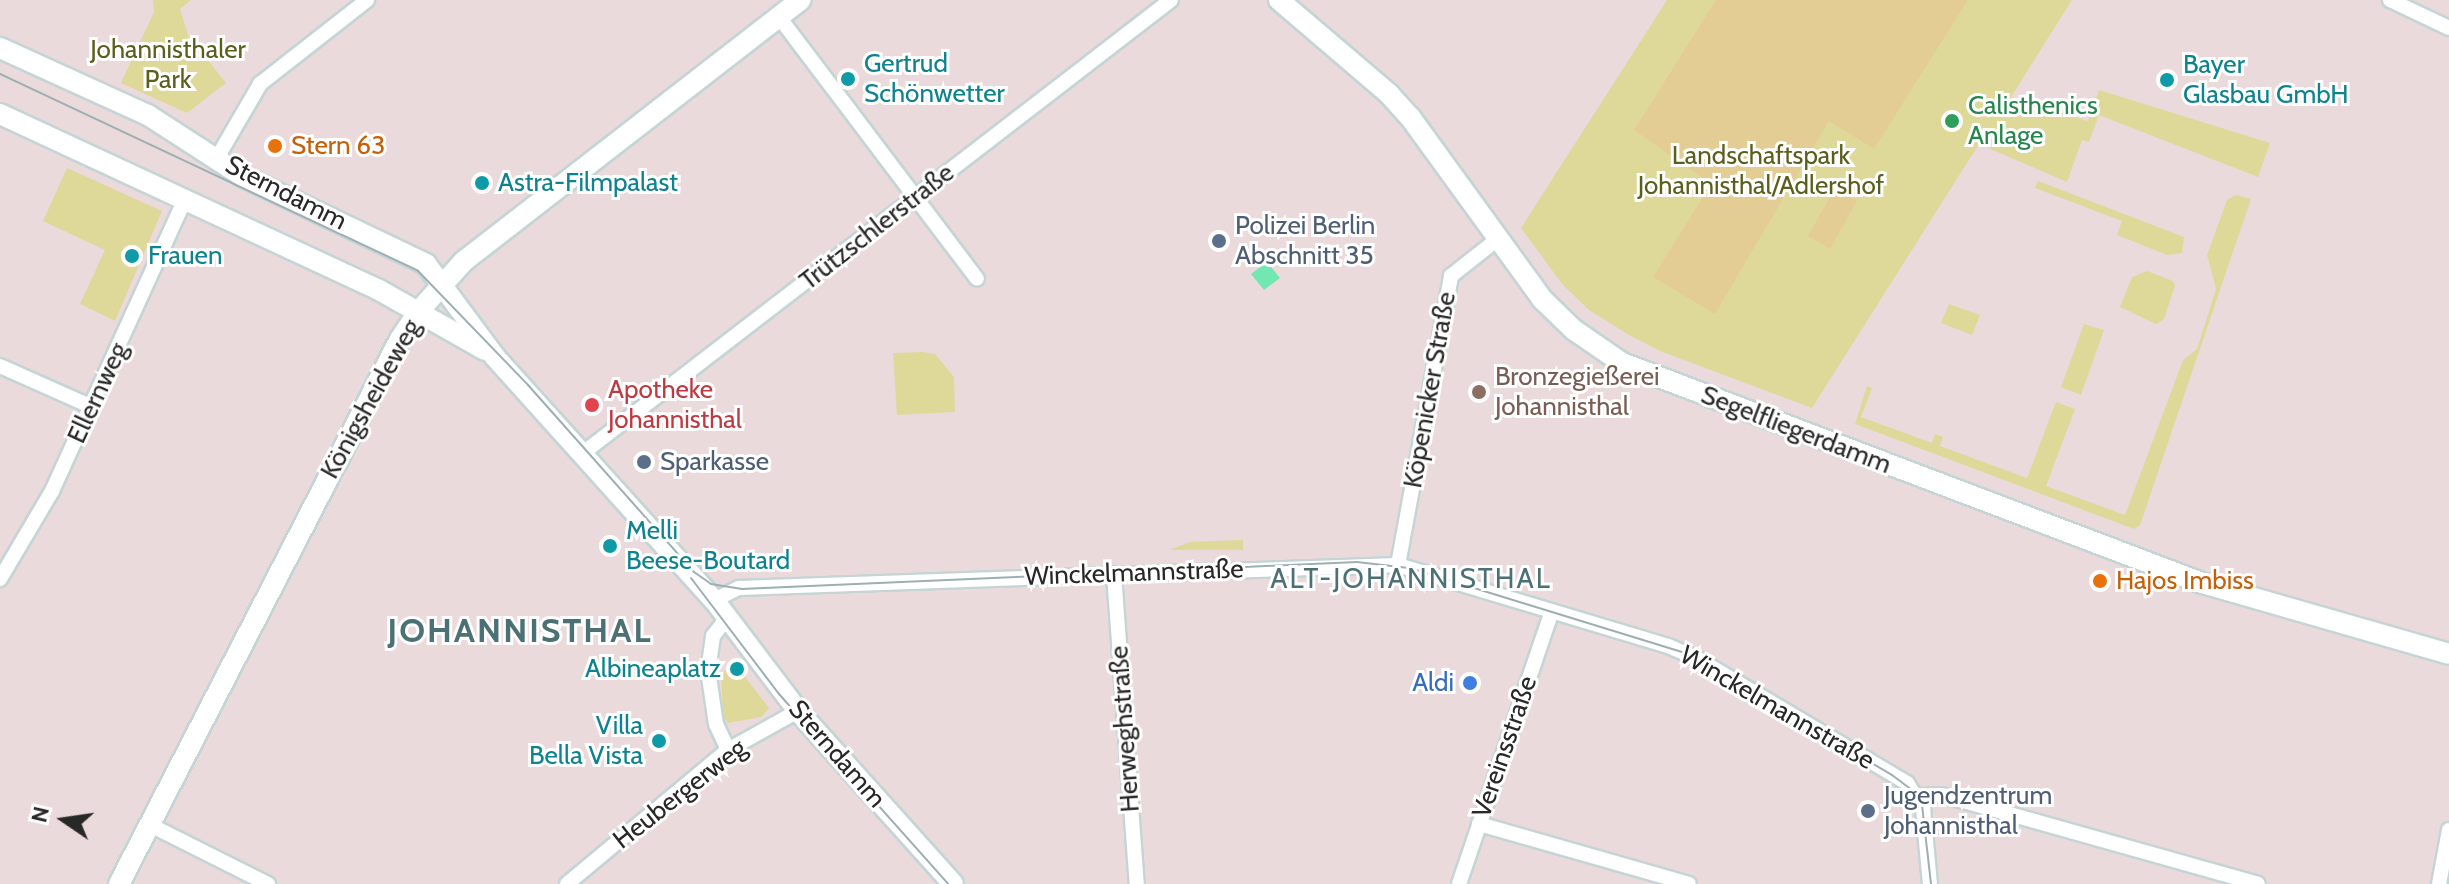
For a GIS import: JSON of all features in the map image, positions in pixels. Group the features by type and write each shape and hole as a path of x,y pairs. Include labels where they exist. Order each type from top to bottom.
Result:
{"street":[{"path":"217,158 260,84 367,0"},
{"name":"Königsheideweg","path":"119,884 400,339 418,312 464,261 801,0"},
{"name":"Trützschlerstraße","path":"583,453 1171,0"},
{"name":"Segelfliegerdamm","path":"1279,0 1389,94 1410,117 1542,299 1574,330 1608,355 1654,378 2202,583 2449,654"},
{"path":"2390,0 2449,28"},
{"path":"779,17 977,279"},
{"name":"Sterndamm","path":"0,48 148,115 244,177 408,252 426,264 495,357 714,600 798,711 953,884"},
{"name":"Sterndamm","path":"0,114 418,312 495,357"},
{"name":"Ellernweg","path":"0,579 52,491 184,202"},
{"name":"Köpenicker Straße","path":"1398,565 1451,276 1499,238"},
{"path":"0,366 92,407"},
{"name":"Winckelmannstraße","path":"714,600 739,588 1398,565 1665,644 1698,659 1907,783 1917,796"},
{"name":"Herweghstraße","path":"1114,574 1137,884"},
{"name":"Vereinsstraße","path":"1459,884 1552,611"},
{"path":"727,618 713,636 708,670 716,724 728,750"},
{"name":"Heubergerweg","path":"567,884 728,750 798,711"},
{"path":"1930,884 1923,809 1917,796 1942,795 2258,884"},
{"path":"1479,824 1689,884"},
{"path":"150,825 268,884"},
{"path":"2439,884 2449,830"}],"green space":[{"name":"Johannisthaler Park","path":"153,0 191,0 180,9 188,35 226,83 187,113 121,83 154,12"},
{"name":"Landschaftspark Johannisthal/Adlershof","path":"1667,0 2072,0 2011,97 2088,121 2099,90 2270,143 2258,177 2099,115 2089,142 2082,140 2067,182 1979,144 1812,408 1660,351 1629,335 1589,310 1563,285 1521,228"},
{"path":"1716,0 1968,0 1874,149 1829,121 1715,314 1653,277 1711,184 1634,130"},
{"path":"67,168 162,211 115,321 80,304 105,250 43,221"},
{"path":"2038,181 2184,237 2182,253 2167,255 2117,235 2122,221 2035,188"},
{"path":"1835,188 1857,201 1830,249 1808,236"},
{"path":"2236,195 2251,199 2140,525 2134,529 1855,424 1867,386 1872,388 1861,417 1932,443 1935,434 1943,437 1940,446 2027,478 2056,402 2075,409 2046,486 2125,515 2183,360 2197,349 2216,289 2207,255 2227,200"},
{"path":"2147,271 2173,281 2175,286 2164,319 2156,324 2120,307 2132,277"},
{"path":"1949,304 1980,315 1972,335 1941,323"},
{"path":"2084,324 2104,330 2081,395 2061,387"},
{"path":"893,353 935,354 954,377 955,412 897,415"},
{"path":"1243,540 1243,550 1169,550 1190,542"},
{"path":"735,664 769,708 761,717 728,723 723,716 721,674"}],"shaded area":[{"path":"1267,262 1280,278 1264,290 1251,274"}],"tram line":[{"path":"0,74 418,271 528,385 694,572 711,584 741,589 1357,562 1409,568 1685,653 1892,775 1916,793 1922,805 1931,884"},
{"path":"691,578 779,694 948,884"}],"place":[{"name":"Gertrud Schönwetter","path":"848,79"},
{"name":"Bayer Glasbau GmbH","path":"2167,80"},
{"name":"Calisthenics Anlage","path":"1952,121"},
{"name":"Stern 63","path":"275,146"},
{"name":"Astra-Filmpalast","path":"482,183"},
{"name":"Polizei Berlin Abschnitt 35","path":"1219,241"},
{"name":"Frauen","path":"132,256"},
{"name":"Bronzegießerei Johannisthal","path":"1479,392"},
{"name":"Apotheke Johannisthal","path":"592,405"},
{"name":"Sparkasse","path":"644,462"},
{"name":"Melli Beese-Boutard","path":"610,546"},
{"name":"Hajos Imbiss","path":"2100,581"},
{"name":"Albineaplatz","path":"737,669"},
{"name":"Aldi","path":"1470,683"},
{"name":"Villa Bella Vista","path":"659,741"},
{"name":"Jugendzentrum Johannisthal","path":"1868,811"}],"district":[{"name":"ALT-JOHANNISTHAL","path":"1411,578"},
{"name":"JOHANNISTHAL","path":"520,631"}]}
